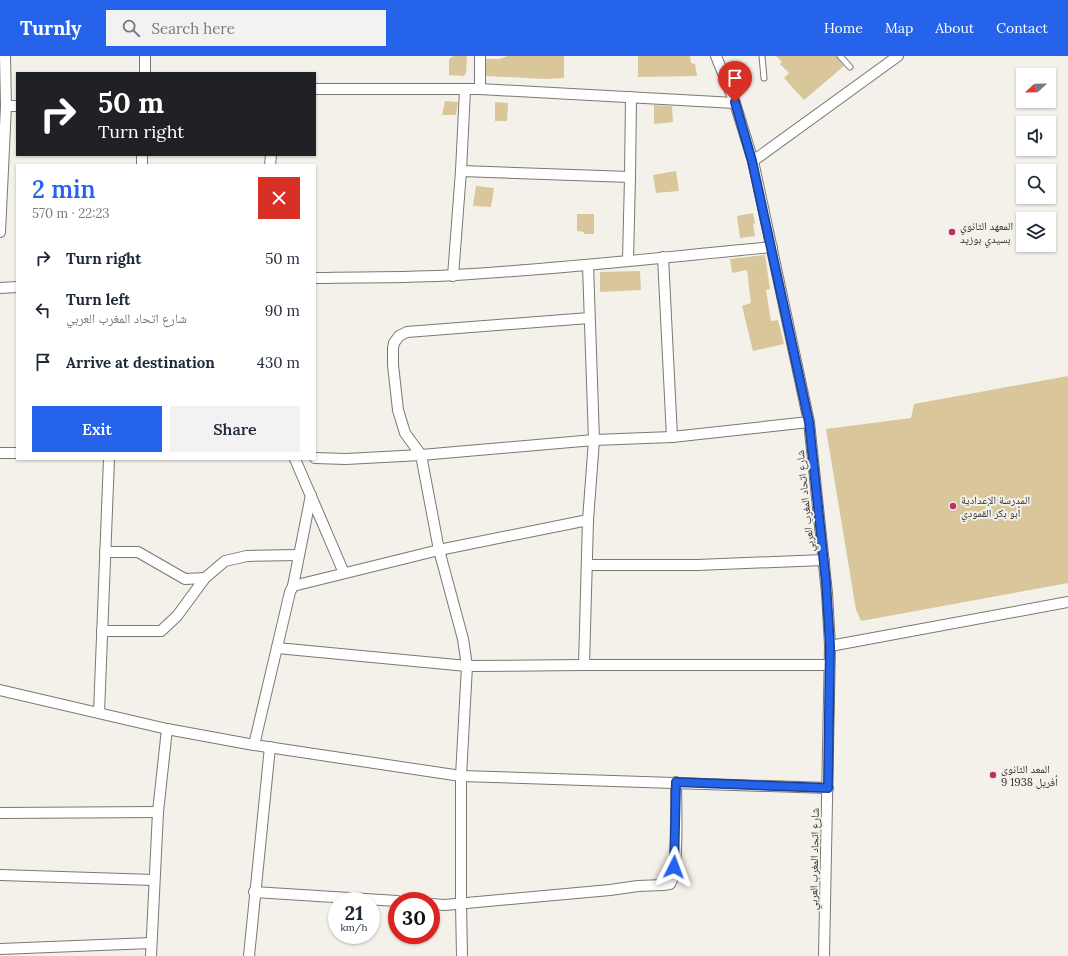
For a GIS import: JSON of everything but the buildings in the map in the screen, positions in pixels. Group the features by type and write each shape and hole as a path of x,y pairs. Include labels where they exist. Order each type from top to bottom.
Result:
{"street":[{"path":"0,232 6,106 5,56"},
{"path":"145,56 145,72"},
{"path":"480,56 480,89"},
{"name":"شارع اتحاد المغرب العربي","path":"716,56 735,102 752,161 809,422 824,560 830,646 824,956"},
{"path":"752,161 898,56"},
{"path":"316,89 480,89 735,102"},
{"path":"453,276 461,171 465,90"},
{"path":"628,260 631,97"},
{"path":"6,106 16,106"},
{"path":"461,171 630,177"},
{"path":"316,278 453,276 588,265 772,247"},
{"path":"663,257 672,437"},
{"path":"584,664 588,520 594,440 588,265"},
{"path":"0,288 16,287"},
{"path":"462,956 461,776 467,666 462,639 439,550 421,455 405,433 398,410 393,365 394,343 399,336 407,332 589,318"},
{"path":"316,458 346,459 421,455 594,440 672,437 809,422"},
{"path":"0,453 16,453"},
{"path":"99,713 109,460"},
{"path":"295,460 344,573"},
{"path":"254,745 276,648 290,592 293,586 311,495"},
{"path":"293,586 439,550 588,520"},
{"path":"105,552 138,552 185,579 205,578"},
{"path":"102,631 161,631 177,616 205,578 225,561 247,556 299,556"},
{"path":"587,565 697,565 824,560"},
{"path":"830,646 1068,602"},
{"path":"276,648 467,666 584,664 829,666"},
{"path":"0,690 167,729 254,745 461,776 828,788"},
{"path":"151,956 158,812 167,729"},
{"path":"248,956 270,747"},
{"path":"440,905 610,890 638,886 663,886 670,884 674,876 676,782"},
{"path":"0,813 158,812"},
{"path":"0,875 154,880"},
{"path":"254,892 388,901"},
{"path":"0,949 151,943"}],"lane":[{"path":"762,56 764,78"},
{"path":"840,56 850,67"}],"place":[{"name":"المعهد الثانوي بسيدي بوزيد","path":"952,232"},
{"name":"المدرسة الإعدادية أبو بكر القمودي","path":"953,506"},
{"name":"المعد الثانوي 9 أفريل 1938","path":"993,775"}],"route":[{"path":"674,867 676,782 828,788 830,646 826,582 809,422 772,247 752,161 735,102"}]}
